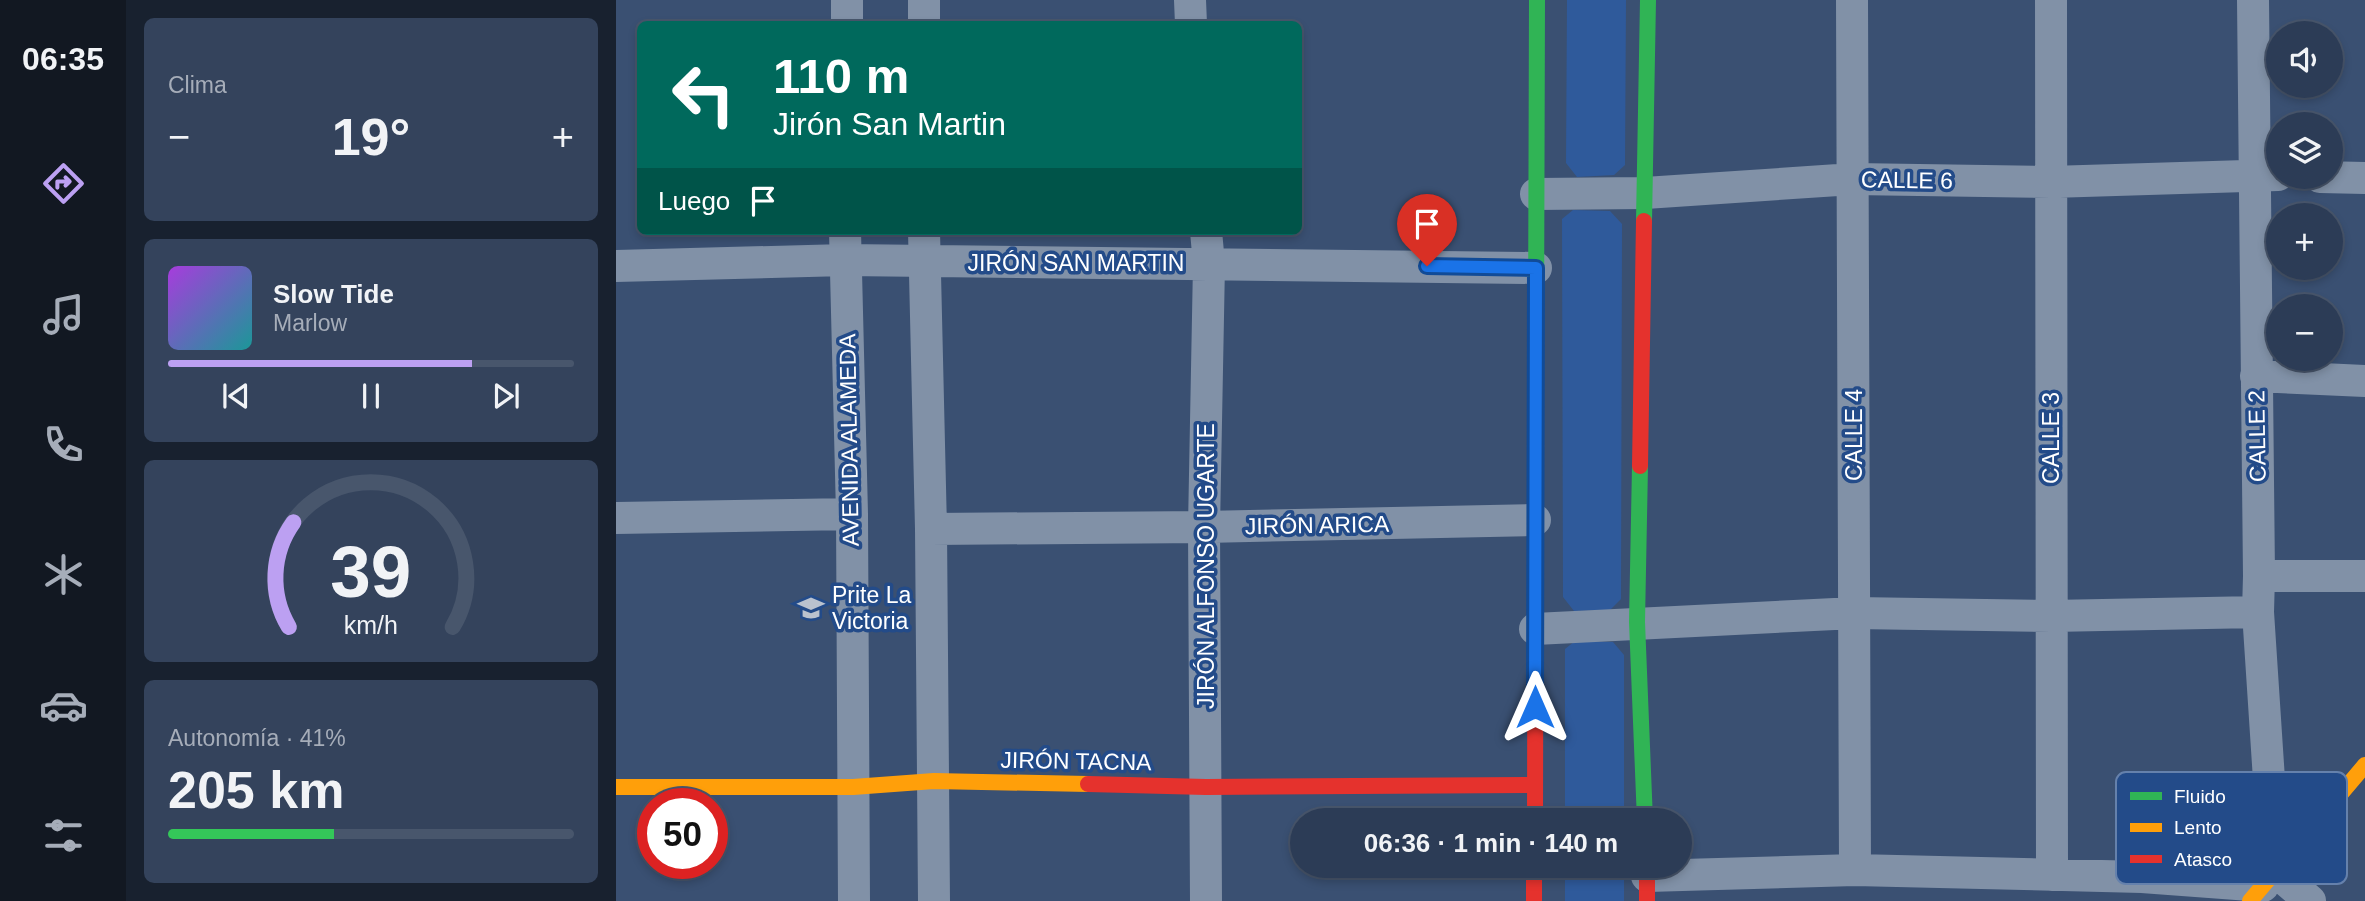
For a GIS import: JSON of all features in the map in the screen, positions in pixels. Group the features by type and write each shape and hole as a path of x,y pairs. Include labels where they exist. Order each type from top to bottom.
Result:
{"street":[{"path":"847,0 847,21"},
{"path":"923,0 923,21"},
{"path":"1190,0 1191,21"},
{"path":"1535,808 1537,0"},
{"path":"1644,808 1637,622 1648,0"},
{"name":"CALLE 4","path":"1852,0 1855,870"},
{"name":"CALLE 3","path":"2051,0 2052,875"},
{"name":"CALLE 2","path":"2253,0 2266,175 2256,376 2261,772"},
{"name":"CALLE 6","path":"1536,194 1645,193 1853,179 2051,182 2266,175"},
{"path":"2343,178 2365,178"},
{"path":"924,235 931,529 934,901"},
{"name":"JIRÓN ALFONSO UGARTE","path":"1206,235 1209,264 1204,527 1206,901"},
{"name":"JIRÓN SAN MARTIN","path":"616,266 845,246 924,262 1536,268"},
{"name":"AVENIDA ALAMEDA","path":"845,246 852,514 854,901"},
{"path":"2256,376 2365,381"},
{"path":"616,518 852,514"},
{"name":"JIRÓN ARICA","path":"931,529 1535,520"},
{"path":"2259,576 2365,576"},
{"path":"1535,629 1855,613 2051,616 2258,612"},
{"path":"2347,786 2365,765"},
{"name":"JIRÓN TACNA","path":"616,787 853,787 934,781 1206,787 1535,785"},
{"path":"1647,881 1855,870 2116,876"},
{"path":"1534,878 1534,901"},
{"path":"2236,884 2263,886 2310,901"}],"shaded area":[{"path":"1567,0 1626,0 1625,165 1614,175 1577,177 1566,163"},
{"path":"1573,210 1610,211 1622,224 1621,599 1610,610 1574,611 1563,597 1562,219"},
{"path":"1575,641 1613,642 1624,655 1624,808 1565,808 1565,649"},
{"path":"1565,878 1624,878 1624,901 1565,901"}],"traffic: fast":[{"path":"1536,337 1537,0"},
{"path":"1644,221 1648,0"},
{"path":"1640,466 1637,622 1644,808"}],"traffic: slow":[{"path":"2347,786 2365,765"},
{"path":"616,787 853,787 934,781 1088,784"},
{"path":"2250,901 2264,884"}],"traffic: jam":[{"path":"1640,466 1644,221"},
{"path":"1535,808 1536,337"},
{"path":"1088,784 1206,787 1535,785"},
{"path":"1534,878 1534,901"},
{"path":"1647,878 1647,901"}],"place":[{"name":"Prite La Victoria","path":"811,608"}],"route":[{"path":"1427,266 1536,268 1535,707"}]}
